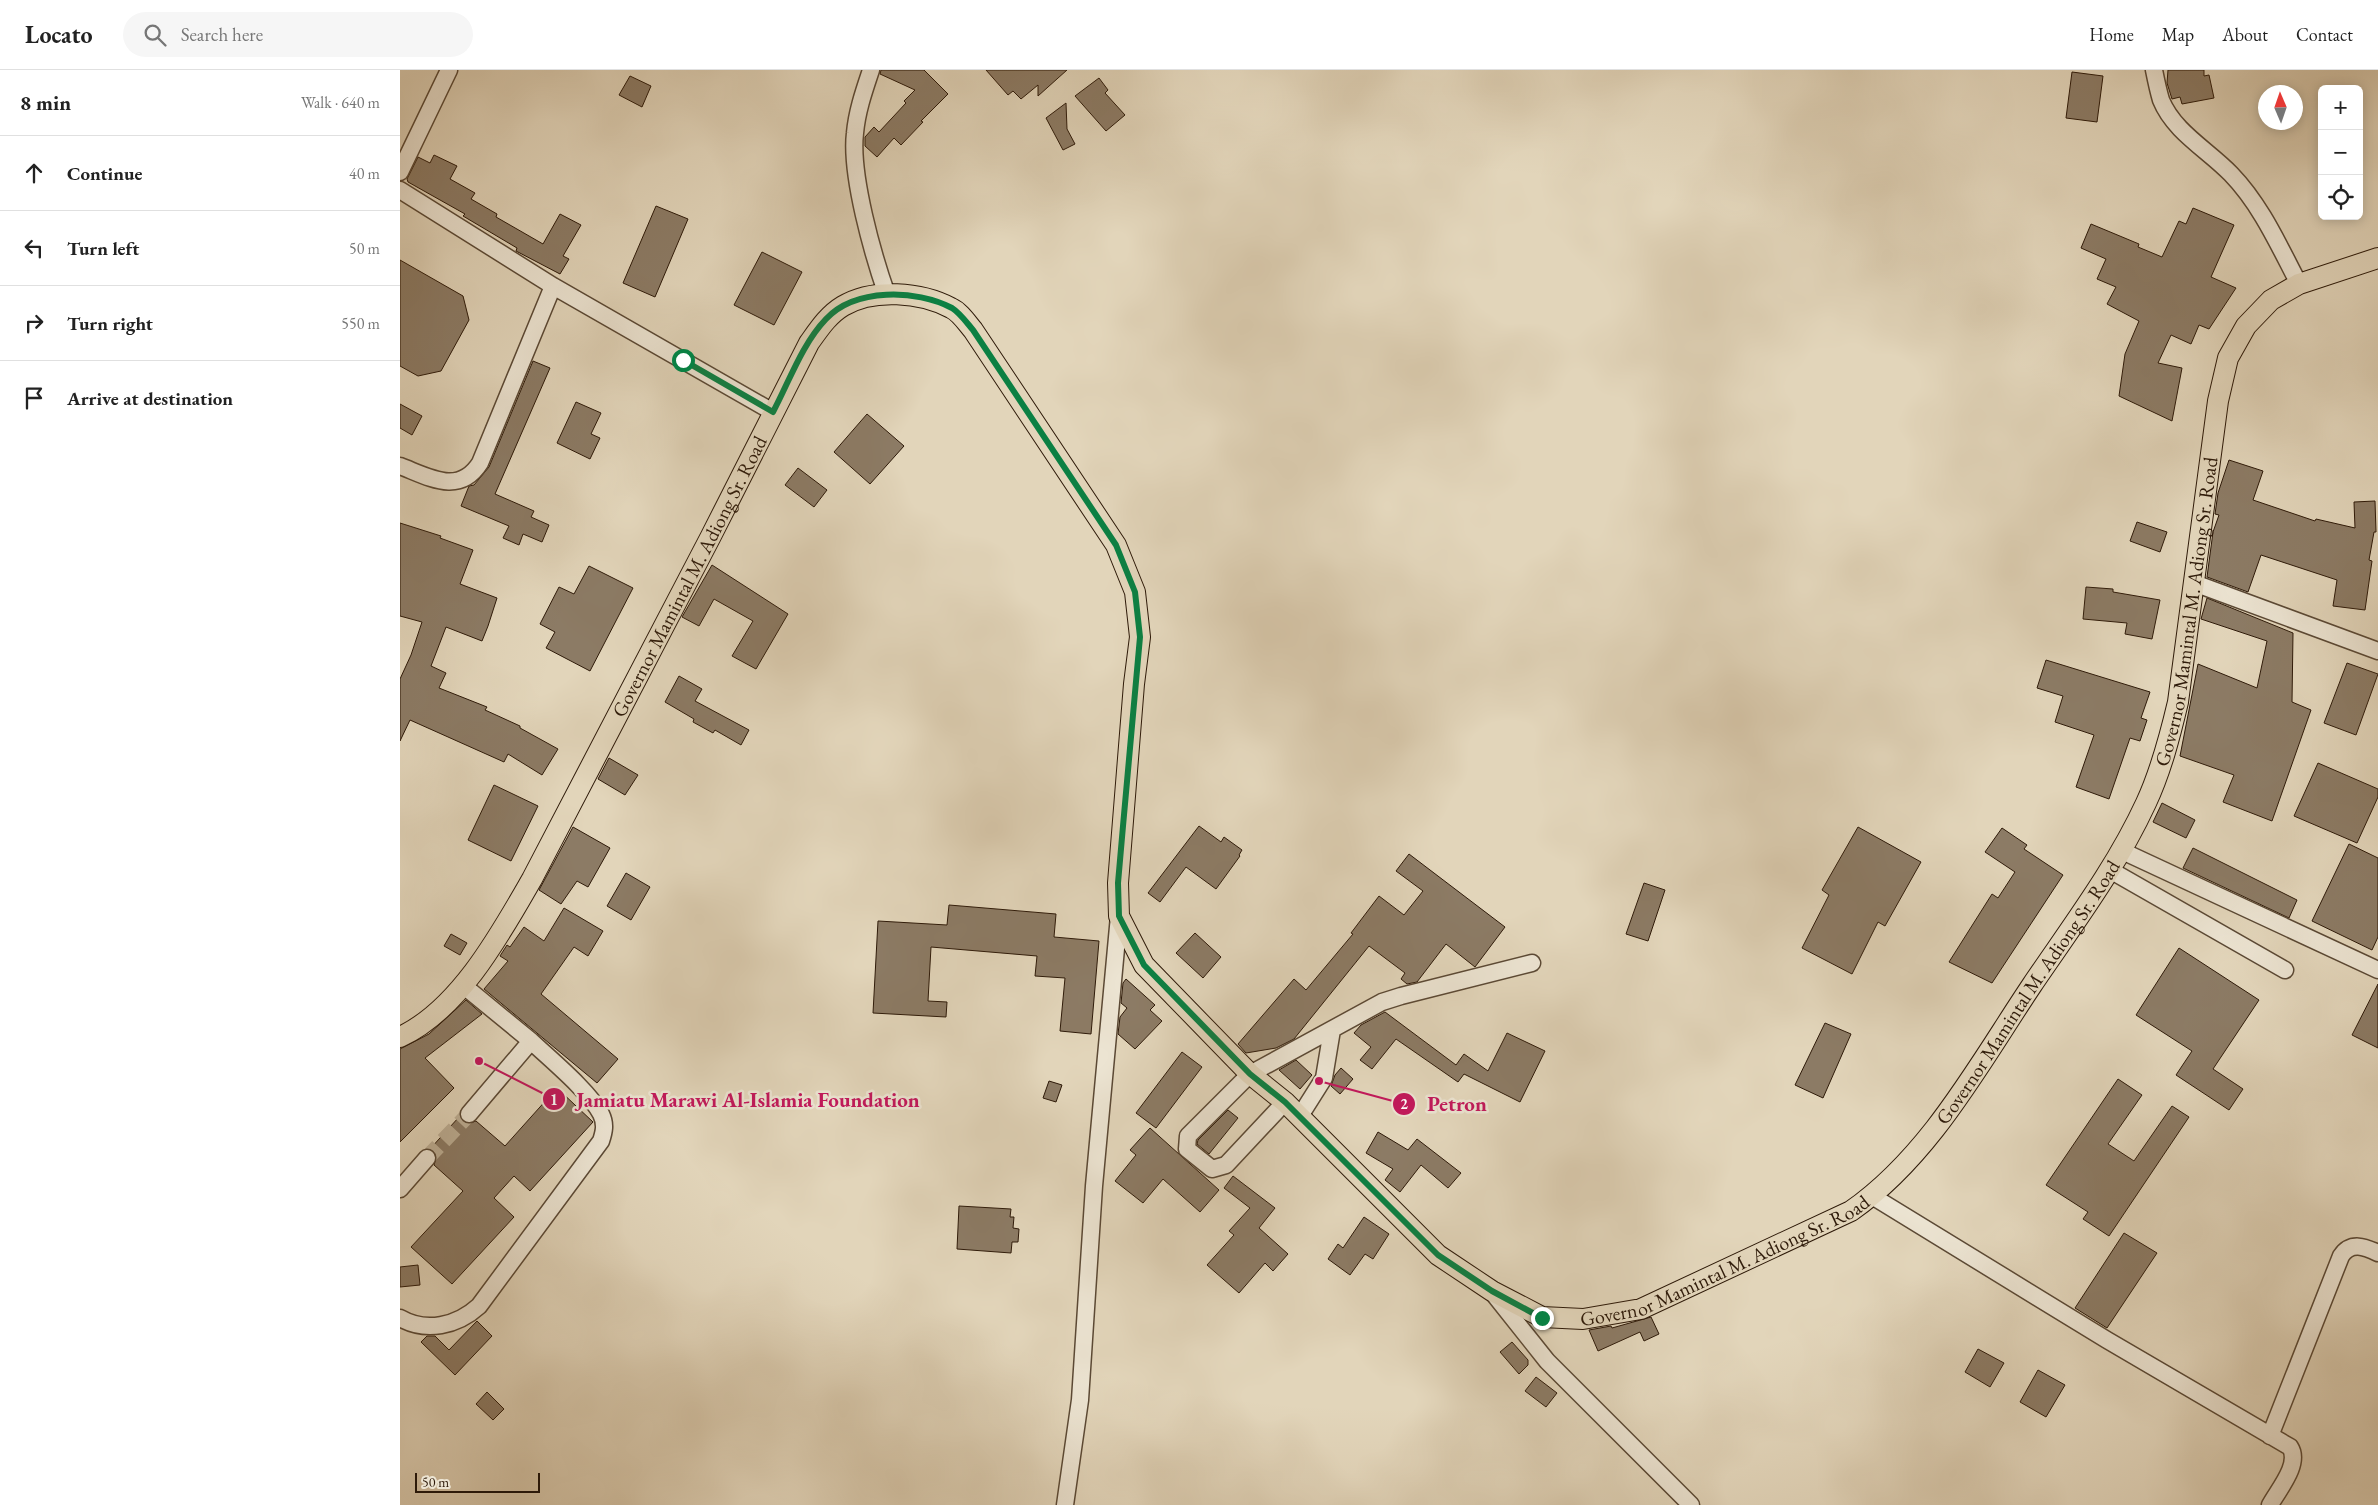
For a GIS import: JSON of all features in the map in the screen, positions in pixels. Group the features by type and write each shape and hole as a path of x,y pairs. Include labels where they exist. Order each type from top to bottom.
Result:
{"main road":[{"name":"Governor Mamintal M. Adiong Sr. Road","path":"400,1037 417,1030 464,986 501,933 532,879 711,536 809,343 826,319 844,305 867,297 887,295 927,298 953,309 973,330 1116,545 1135,592 1140,637 1134,684 1119,874 1119,916 1144,965 1250,1074 1300,1116 1438,1255 1492,1291 1542,1318 1583,1319 1641,1309 1851,1211 1872,1196 1897,1173 1943,1118 2110,870 2146,803 2166,749 2178,702 2218,401 2228,358 2246,326 2271,300 2299,284 2378,258"}],"street":[{"path":"400,172 449,70"},
{"path":"871,70 859,107 854,135 864,209 878,268 887,295"},
{"path":"2154,70 2161,100 2181,130 2231,174 2252,201 2271,230 2299,284"},
{"path":"400,190 553,286 773,412"},
{"path":"400,466 435,480 453,482 473,474 480,463 553,286"},
{"path":"2194,583 2378,650"},
{"path":"2120,850 2378,970"},
{"path":"2110,870 2285,970"},
{"path":"1065,1505 1080,1400 1094,1186 1119,916"},
{"path":"1285,1102 1226,1165 1212,1169 1189,1153 1186,1146 1188,1136 1250,1074 1382,1002 1532,963"},
{"path":"400,1318 417,1326 431,1327 446,1325 460,1320 474,1310 601,1141 604,1132 601,1114 587,1096 531,1041 464,986"},
{"path":"1300,1116 1324,1078 1332,1030"},
{"path":"468,1114 531,1041"},
{"path":"400,1189 427,1158"},
{"path":"1872,1196 2106,1340 2290,1447 2293,1455 2292,1466 2270,1505"},
{"path":"2270,1436 2342,1256 2348,1248 2353,1246 2366,1247 2378,1253"},
{"path":"1492,1291 1547,1361 1691,1505"}],"building":[{"path":"881,70 924,70 948,94 921,121 923,122 901,145 894,138 877,157 865,146 865,137 874,127 879,132 906,103 904,101 915,90 880,74"},
{"path":"986,70 1067,70 1038,96 1038,85 1021,99 1013,91 1008,95"},
{"path":"2168,70 2204,70 2204,76 2209,75 2214,98 2182,104 2180,97 2172,99 2167,83"},
{"path":"2072,72 2103,76 2097,122 2066,118"},
{"path":"630,76 651,86 642,107 619,95"},
{"path":"1099,78 1108,90 1105,93 1125,115 1106,131 1075,96"},
{"path":"1066,103 1067,129 1075,144 1063,150 1046,118"},
{"path":"434,155 457,166 450,179 475,193 471,199 497,214 496,217 543,244 560,214 581,225 563,256 569,259 560,274 516,251 517,248 463,216 465,214 408,182 407,179 418,157 430,163"},
{"path":"656,206 688,219 655,297 623,283"},
{"path":"2193,208 2234,225 2211,277 2236,288 2209,329 2199,325 2191,344 2171,335 2158,363 2182,368 2172,421 2119,396 2125,354 2139,321 2107,304 2116,287 2097,279 2106,259 2081,248 2091,224 2139,244 2138,247 2162,257 2179,221 2186,224"},
{"path":"762,252 802,272 774,325 734,305"},
{"path":"400,260 463,296 469,320 441,371 418,376 400,366"},
{"path":"533,361 550,368 495,494 534,511 531,517 549,525 542,542 523,534 519,545 503,538 509,526 461,506 469,486 474,485 489,467"},
{"path":"576,402 601,413 591,434 600,438 590,459 557,443"},
{"path":"400,404 422,416 412,435 400,428"},
{"path":"867,414 904,446 870,484 834,452"},
{"path":"2229,460 2263,471 2253,500 2315,521 2316,519 2355,528 2354,502 2375,501 2376,532 2374,532 2369,560 2372,561 2365,610 2333,606 2337,580 2261,555 2248,592 2207,577 2213,532 2219,515 2215,514 2218,493"},
{"path":"798,468 827,490 814,507 785,485"},
{"path":"2137,522 2167,532 2160,552 2130,541"},
{"path":"400,523 441,536 440,538 473,550 460,584 497,598 488,626 482,641 446,627 431,666 446,673 439,688 487,707 485,710 520,726 520,728 558,749 542,775 508,754 504,762 410,720 400,741 400,679 411,655 422,622 400,616"},
{"path":"712,565 788,614 756,669 732,656 753,621 714,599 699,626 682,617"},
{"path":"589,566 633,588 590,671 546,648 555,632 540,624 559,587 574,594"},
{"path":"2086,587 2113,589 2113,592 2160,600 2152,639 2125,634 2127,623 2083,619"},
{"path":"2207,598 2293,633 2292,702 2311,710 2272,821 2223,802 2234,775 2180,756 2198,664 2257,688 2267,641 2201,619"},
{"path":"2046,660 2150,692 2141,718 2147,720 2140,741 2130,738 2109,799 2076,787 2094,735 2055,722 2063,696 2037,688"},
{"path":"2347,663 2378,674 2356,735 2324,723"},
{"path":"679,676 702,689 695,701 749,730 741,745 715,730 713,733 693,722 694,719 665,702"},
{"path":"609,758 638,775 625,795 598,779"},
{"path":"2318,763 2378,789 2378,797 2357,843 2294,816"},
{"path":"494,785 538,806 511,861 468,840"},
{"path":"2162,803 2195,820 2186,838 2153,822"},
{"path":"1199,826 1221,842 1224,837 1242,850 1240,856 1216,889 1186,867 1160,902 1148,893"},
{"path":"573,827 610,848 588,887 577,881 561,904 539,890"},
{"path":"1858,827 1921,862 1885,926 1878,922 1852,974 1802,948 1829,895 1822,890"},
{"path":"2002,828 2027,845 2024,849 2063,875 1992,983 1949,962 1992,894 1998,898 2015,872 1985,852"},
{"path":"2349,844 2378,858 2378,937 2372,950 2312,921"},
{"path":"2193,848 2297,900 2289,918 2183,868"},
{"path":"1409,854 1505,927 1475,967 1446,944 1417,982 1407,984 1401,979 1405,973 1369,946 1294,1039 1276,1048 1246,1053 1238,1044 1294,979 1306,990 1353,934 1351,933 1379,896 1404,915 1423,891 1396,871"},
{"path":"626,873 650,887 631,920 607,906"},
{"path":"1644,883 1665,890 1648,941 1626,934"},
{"path":"949,905 1056,914 1054,937 1099,941 1091,1034 1060,1031 1065,978 1035,976 1037,956 931,947 928,1001 947,1002 946,1017 873,1013 878,921 947,925"},
{"path":"564,908 603,931 588,956 574,947 541,994 618,1059 597,1083 484,989 508,961 500,956 507,945 510,947 524,927 544,941"},
{"path":"1195,933 1221,957 1203,978 1176,953"},
{"path":"451,934 467,943 460,955 444,946"},
{"path":"2179,948 2259,1000 2213,1069 2243,1089 2229,1110 2176,1075 2192,1051 2136,1015"},
{"path":"1126,979 1155,1005 1150,1010 1162,1021 1135,1049 1118,1034 1120,1017 1127,1008 1121,1003 1123,983"},
{"path":"2378,984 2378,1048 2352,1035"},
{"path":"466,1000 482,1014 425,1058 454,1088 400,1142 400,1049 429,1034"},
{"path":"1385,1012 1456,1065 1464,1054 1488,1071 1507,1033 1545,1051 1520,1102 1464,1074 1458,1082 1396,1039 1372,1069 1360,1060 1371,1047 1354,1033 1361,1025"},
{"path":"1825,1023 1851,1034 1823,1098 1795,1085"},
{"path":"1182,1052 1202,1067 1156,1128 1136,1113"},
{"path":"1296,1060 1312,1075 1300,1089 1279,1070"},
{"path":"1341,1068 1353,1079 1340,1094 1331,1086 1335,1075"},
{"path":"2118,1079 2142,1095 2108,1144 2134,1161 2172,1106 2189,1117 2109,1236 2083,1219 2088,1212 2046,1185"},
{"path":"1049,1081 1062,1085 1056,1102 1043,1098"},
{"path":"557,1088 593,1122 530,1191 514,1176 494,1198 514,1217 452,1284 411,1247 463,1191 434,1165 437,1155 430,1149 459,1117 467,1124 476,1121 505,1146"},
{"path":"1228,1110 1238,1118 1209,1154 1197,1144 1198,1140"},
{"path":"1150,1128 1219,1190 1200,1212 1163,1179 1143,1203 1115,1181 1136,1155 1130,1150"},
{"path":"1378,1132 1408,1150 1417,1139 1461,1173 1448,1188 1421,1165 1400,1192 1385,1180 1393,1169 1366,1153"},
{"path":"1233,1176 1275,1208 1259,1228 1288,1254 1273,1271 1265,1263 1239,1293 1207,1265 1234,1235 1229,1231 1250,1208 1224,1188"},
{"path":"959,1206 1011,1209 1010,1217 1014,1217 1013,1228 1019,1229 1018,1242 1012,1242 1011,1253 957,1249"},
{"path":"1364,1217 1389,1234 1373,1259 1365,1254 1350,1275 1328,1259 1338,1244 1343,1248"},
{"path":"2124,1233 2157,1253 2107,1328 2075,1308"},
{"path":"418,1265 420,1285 400,1287 400,1267"},
{"path":"1651,1317 1659,1334 1644,1341 1640,1332 1598,1351 1589,1330 1611,1326 1612,1328"},
{"path":"477,1321 492,1336 455,1375 421,1342 427,1336 435,1336 449,1350"},
{"path":"1512,1342 1528,1360 1528,1365 1519,1374 1500,1352"},
{"path":"1978,1349 2004,1363 1990,1387 1965,1372"},
{"path":"2038,1370 2065,1385 2046,1417 2020,1402"},
{"path":"1536,1377 1557,1393 1546,1407 1525,1391"},
{"path":"487,1392 504,1409 493,1420 476,1404"}],"tunnel":[{"path":"427,1158 469,1114"}],"place":[{"name":"Jamiatu Marawi Al-Islamia Foundation","path":"479,1061"},
{"name":"Petron","path":"1319,1081"}],"route":[{"path":"683,360 773,412 809,343 826,319 844,305 867,297 887,295 927,298 953,309 973,330 1116,545 1135,592 1140,637 1134,684 1118,883 1119,916 1144,965 1250,1074 1300,1116 1438,1255 1492,1291 1542,1318"}]}
